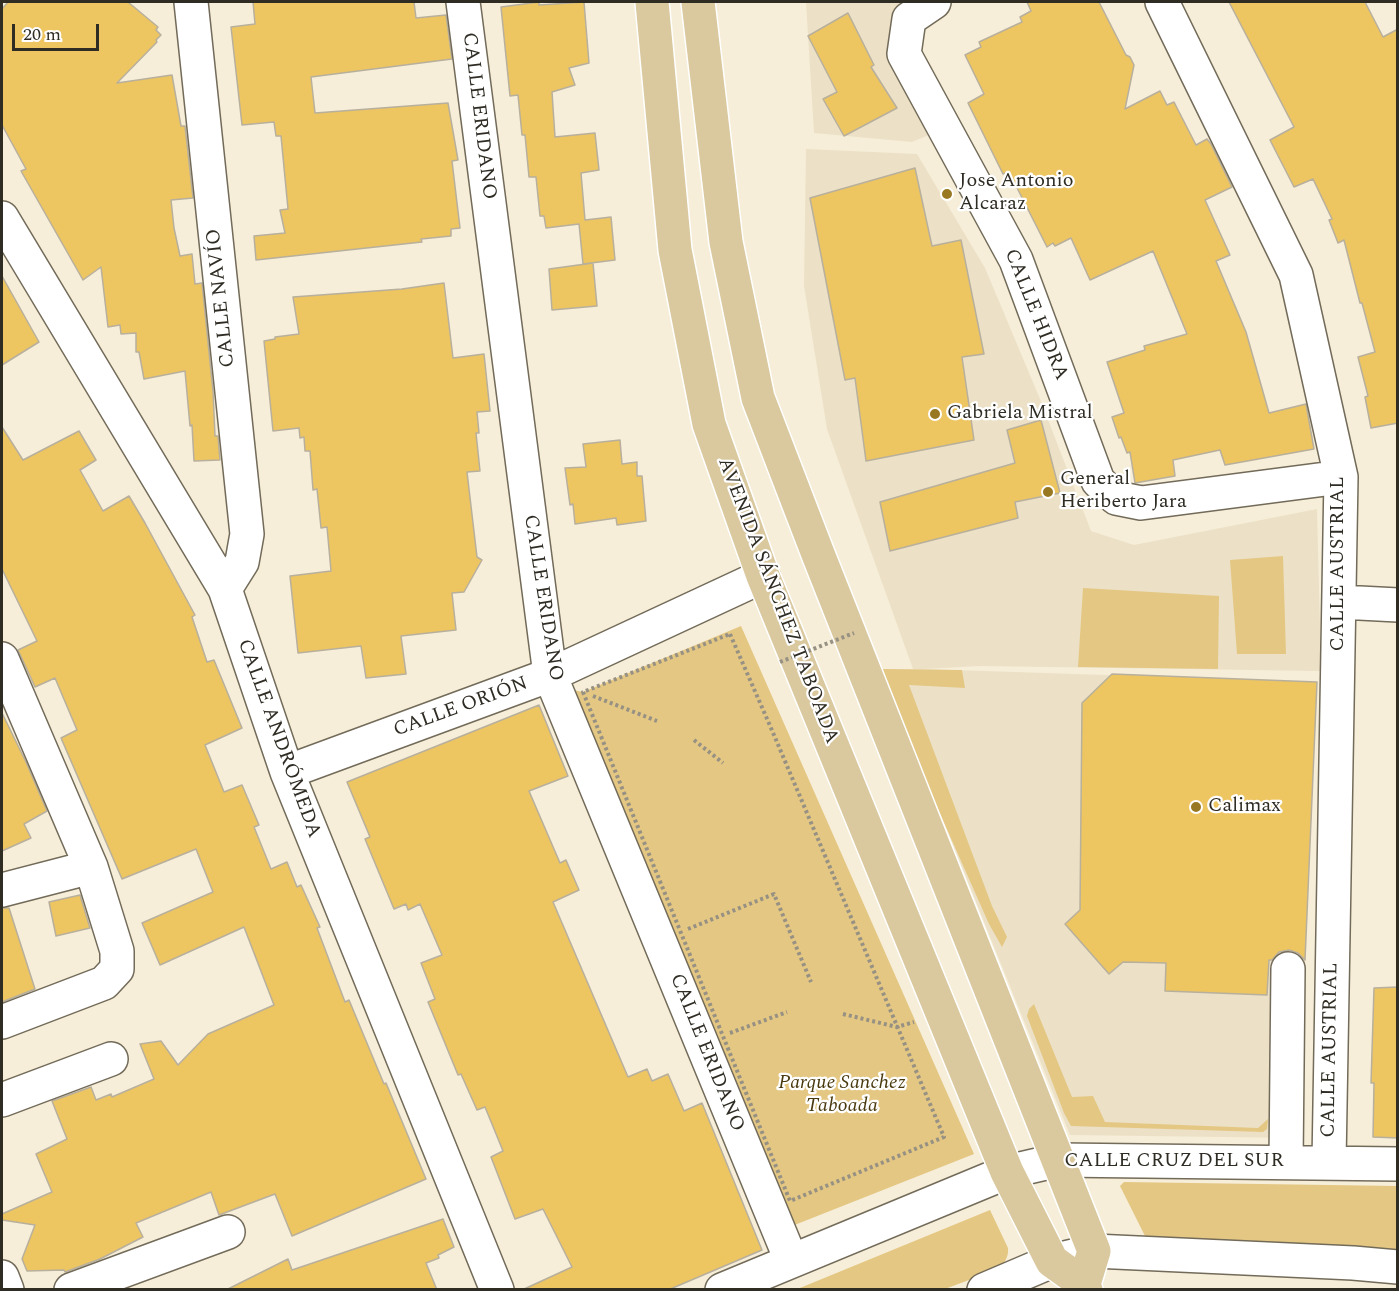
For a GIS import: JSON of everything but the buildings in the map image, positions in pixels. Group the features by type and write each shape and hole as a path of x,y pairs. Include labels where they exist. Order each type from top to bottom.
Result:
{"main road":[{"name":"AVENIDA SÁNCHEZ TABOADA","path":"652,2 675,250 709,424 764,576 1007,1172 1052,1261"},
{"path":"698,2 726,242 758,398 1094,1251 1085,1287 1052,1261"}],"street":[{"name":"CALLE ERIDANO","path":"463,2 550,675 791,1260"},
{"name":"CALLE HIDRA","path":"934,2 909,19 904,54 1016,260 1098,481 1116,498 1141,503 1341,477"},
{"name":"CALLE AUSTRIAL","path":"1162,2 1296,275 1341,477 1329,1162"},
{"name":"CALLE NAVÍO","path":"185,7 247,534 243,562 225,589"},
{"name":"CALLE ANDRÓMEDA","path":"2,218 225,589 287,772 496,1290"},
{"name":"CALLE ORIÓN","path":"287,772 550,675 764,576"},
{"path":"1340,602 1398,604"},
{"path":"2,660 91,867 117,951 117,969 104,983 2,1022"},
{"path":"2,890 91,867"},
{"path":"1286,1162 1288,969"},
{"path":"2,1100 111,1059"},
{"name":"CALLE CRUZ DEL SUR","path":"722,1290 1007,1172 1059,1160 1398,1164"},
{"path":"71,1290 228,1232"},
{"path":"984,1290 1052,1261 1094,1251 1357,1276 1398,1268"},
{"path":"2,1277 7,1290"}],"path":[{"path":"780,662 854,633"},
{"path":"730,634 944,1137 790,1202 583,692 730,634"},
{"path":"583,692 657,721"},
{"path":"694,740 723,763"},
{"path":"681,932 774,894 811,982"},
{"path":"724,1036 788,1012"},
{"path":"843,1014 897,1027 943,1013"}],"shaded area":[{"path":"806,2 919,2 904,15 936,132 912,142 814,133"},
{"path":"806,149 917,154 985,268 1040,399 1091,531 1134,545 1317,509 1321,671 980,666 924,669 1317,682 1298,1138 1070,1135 882,669 913,669 827,429 804,286"}],"green space":[{"path":"1283,556 1286,654 1237,654 1230,560"},
{"path":"1083,588 1219,596 1218,669 1078,667"},
{"name":"Parque Sanchez Taboada","path":"741,626 974,1154 792,1226 568,689 583,692"},
{"path":"882,669 962,670 965,688 909,685 992,906 1007,937 1002,947 989,924 918,764"},
{"path":"1034,1004 1072,1097 1093,1096 1105,1122 1258,1128 1268,1119 1267,1129 1263,1132 1071,1126 1027,1016"},
{"path":"1124,1182 1397,1186 1397,1251 1151,1239 1145,1236 1120,1186"},
{"path":"990,1210 1008,1248 1006,1260 998,1269 945,1289 795,1290"}],"place":[{"name":"Jose Antonio Alcaraz","path":"947,194"},
{"name":"Gabriela Mistral","path":"935,414"},
{"name":"General Heriberto Jara","path":"1048,492"},
{"name":"Calimax","path":"1196,807"}]}
